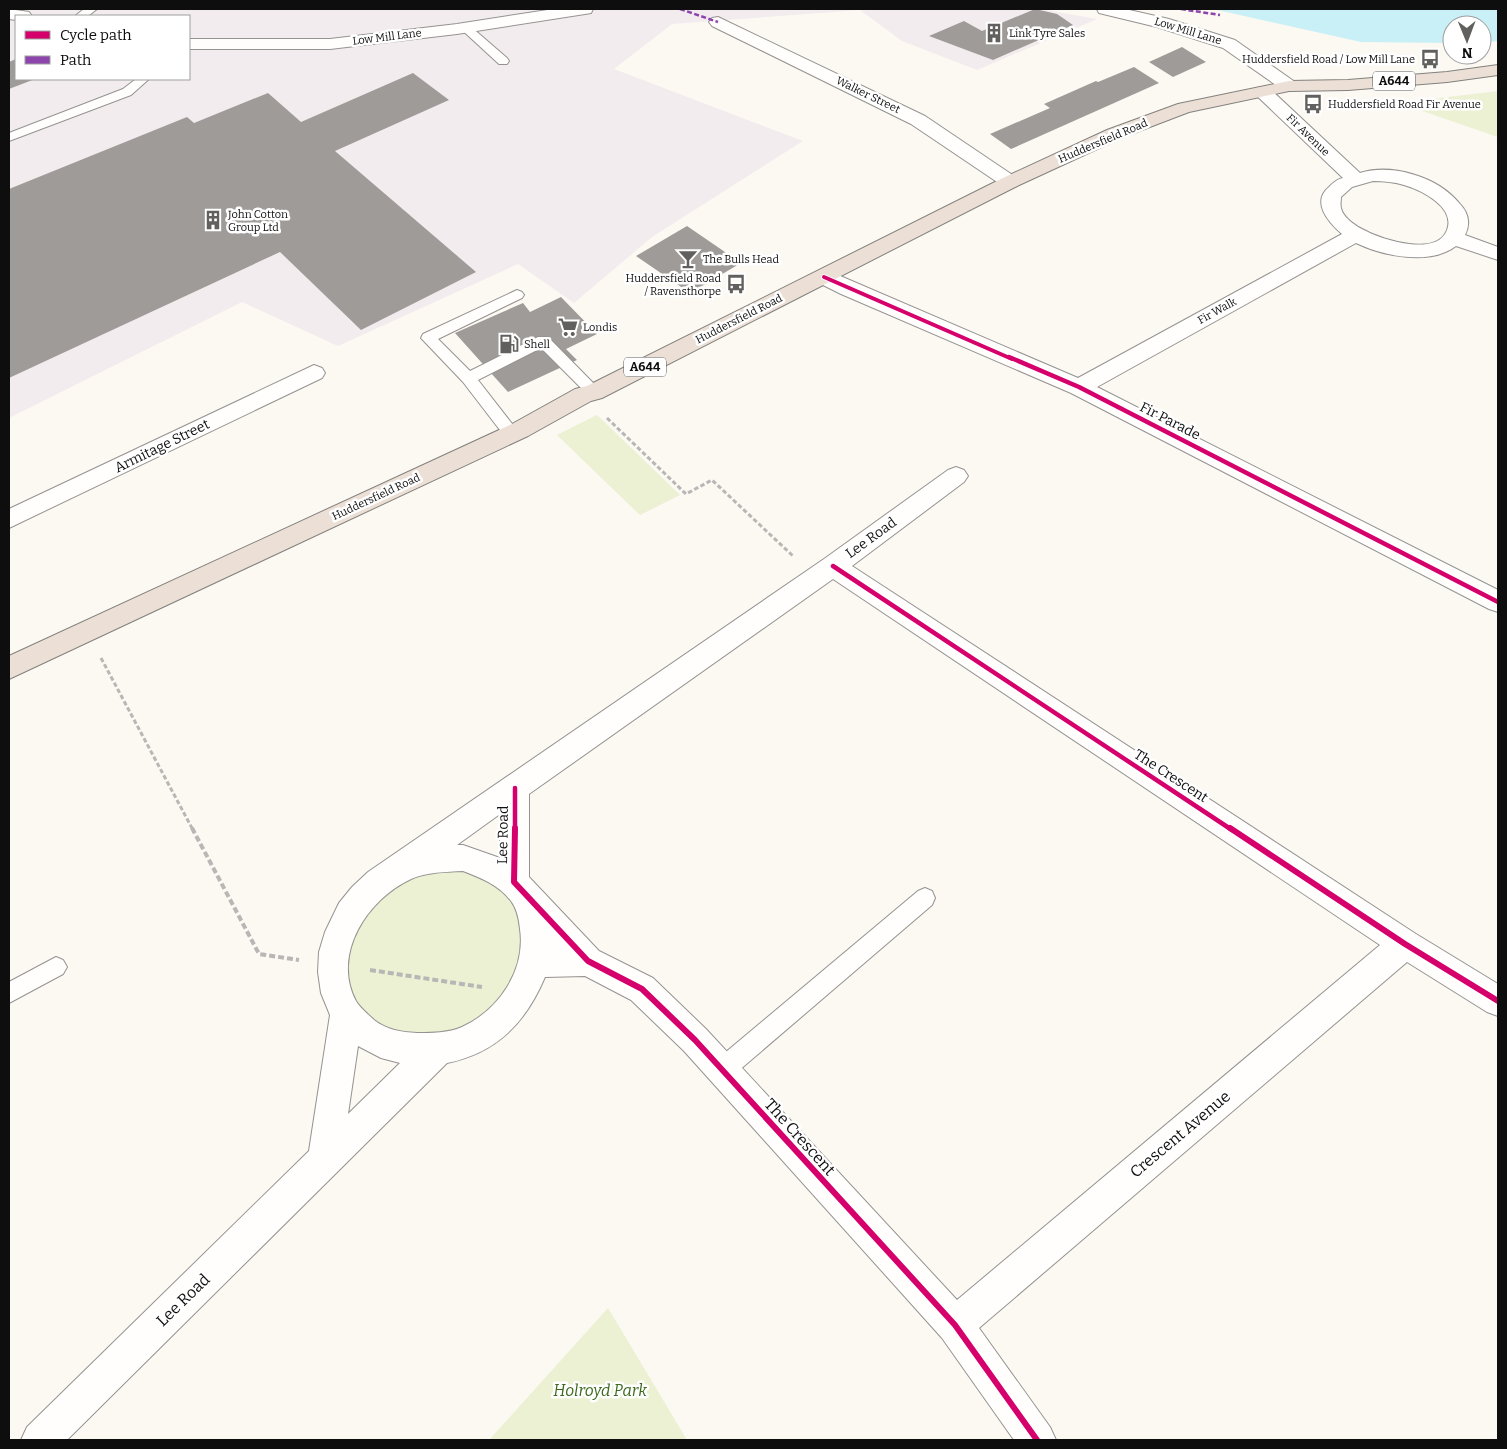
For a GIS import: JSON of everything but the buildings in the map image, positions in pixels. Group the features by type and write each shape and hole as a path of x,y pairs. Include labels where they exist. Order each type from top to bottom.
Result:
{"highway":[{"name":"Huddersfield Road","path":"9,668 87,630 512,434 1010,182 1114,134 1184,108 1289,86 1358,84 1447,77 1498,70"}],"street":[{"name":"Low Mill Lane","path":"190,44 330,44 466,28 584,9"},
{"name":"Low Mill Lane","path":"1105,9 1163,22 1229,44 1289,86"},
{"name":"Walker Street","path":"718,22 918,120 1010,182"},
{"name":"Fir Avenue","path":"1263,92 1354,178"},
{"path":"1372,175 1393,176 1414,181 1433,190 1448,201 1458,214 1460,226 1455,238 1445,246 1411,252 1382,247 1355,235 1342,225 1333,214 1330,203 1333,192 1341,184 1354,178 1372,175"},
{"name":"Fir Walk","path":"1079,387 1355,235"},
{"path":"1455,238 1498,254"},
{"name":"Fir Parade","path":"824,277 848,289 1079,387 1498,602"},
{"name":"Armitage Street","path":"9,519 314,373"},
{"name":"Lee Road","path":"396,871 429,859 463,858 490,867 514,882 530,905 537,933 535,962 522,993 501,1019 472,1039 438,1049 402,1049 370,1037 346,1014 334,984 333,952 345,920 367,892 396,871 825,572 956,476"},
{"name":"The Crescent","path":"825,572 1498,1002"},
{"name":"Lee Road","path":"514,882 515,788"},
{"name":"The Crescent","path":"514,882 588,961 642,988 695,1040 955,1325 1038,1440"},
{"name":"Crescent Avenue","path":"955,1325 1405,944"},
{"name":"The Crescent","path":"535,962 588,961"},
{"name":"Lee Road","path":"325,1161 346,1014"},
{"name":"Lee Road","path":"40,1440 438,1049"}],"lane":[{"path":"466,28 503,61"},
{"path":"9,137 127,92 142,80"},
{"path":"512,434 468,378 428,338 517,295"},
{"path":"468,378 543,341 588,394"},
{"path":"722,1070 925,898"},
{"path":"9,992 56,967"}],"path":[{"path":"588,394 686,494 712,480 825,572"},
{"path":"87,630 259,954 522,993"}],"shaded area":[{"path":"9,9 1040,9 1097,19 977,70 902,41 860,10 672,24 614,69 803,141 652,237 574,303 518,264 338,346 242,302 9,418"}],"green space":[{"path":"1498,91 1498,137 1399,103"},
{"path":"597,415 680,495 640,515 557,435"},
{"path":"429,859 514,882 535,962 472,1039 370,1037 332,965 345,920"},
{"name":"Holroyd Park","path":"608,1308 687,1440 489,1440"}],"water":[{"path":"1213,9 1498,9 1498,41 1492,42 1492,15 1442,15 1442,43 1361,42"}],"marked path":[{"path":"680,9 718,22"},
{"path":"1181,9 1220,15"}],"cycle path":[{"path":"824,277 848,289 1079,387 1498,602"},
{"path":"833,566 1405,944 1498,1001"},
{"path":"515,788 514,882 588,961 642,989 695,1040 955,1325 1037,1440"}],"place":[{"name":"Link Tyre Sales","path":"994,33"},
{"name":"Huddersfield Road / Low Mill Lane","path":"1430,59"},
{"name":"Huddersfield Road Fir Avenue","path":"1313,104"},
{"name":"John Cotton Group Ltd","path":"213,220"},
{"name":"The Bulls Head","path":"688,259"},
{"name":"Huddersfield Road / Ravensthorpe","path":"736,284"},
{"name":"Londis","path":"568,327"},
{"name":"Shell","path":"509,344"}]}
